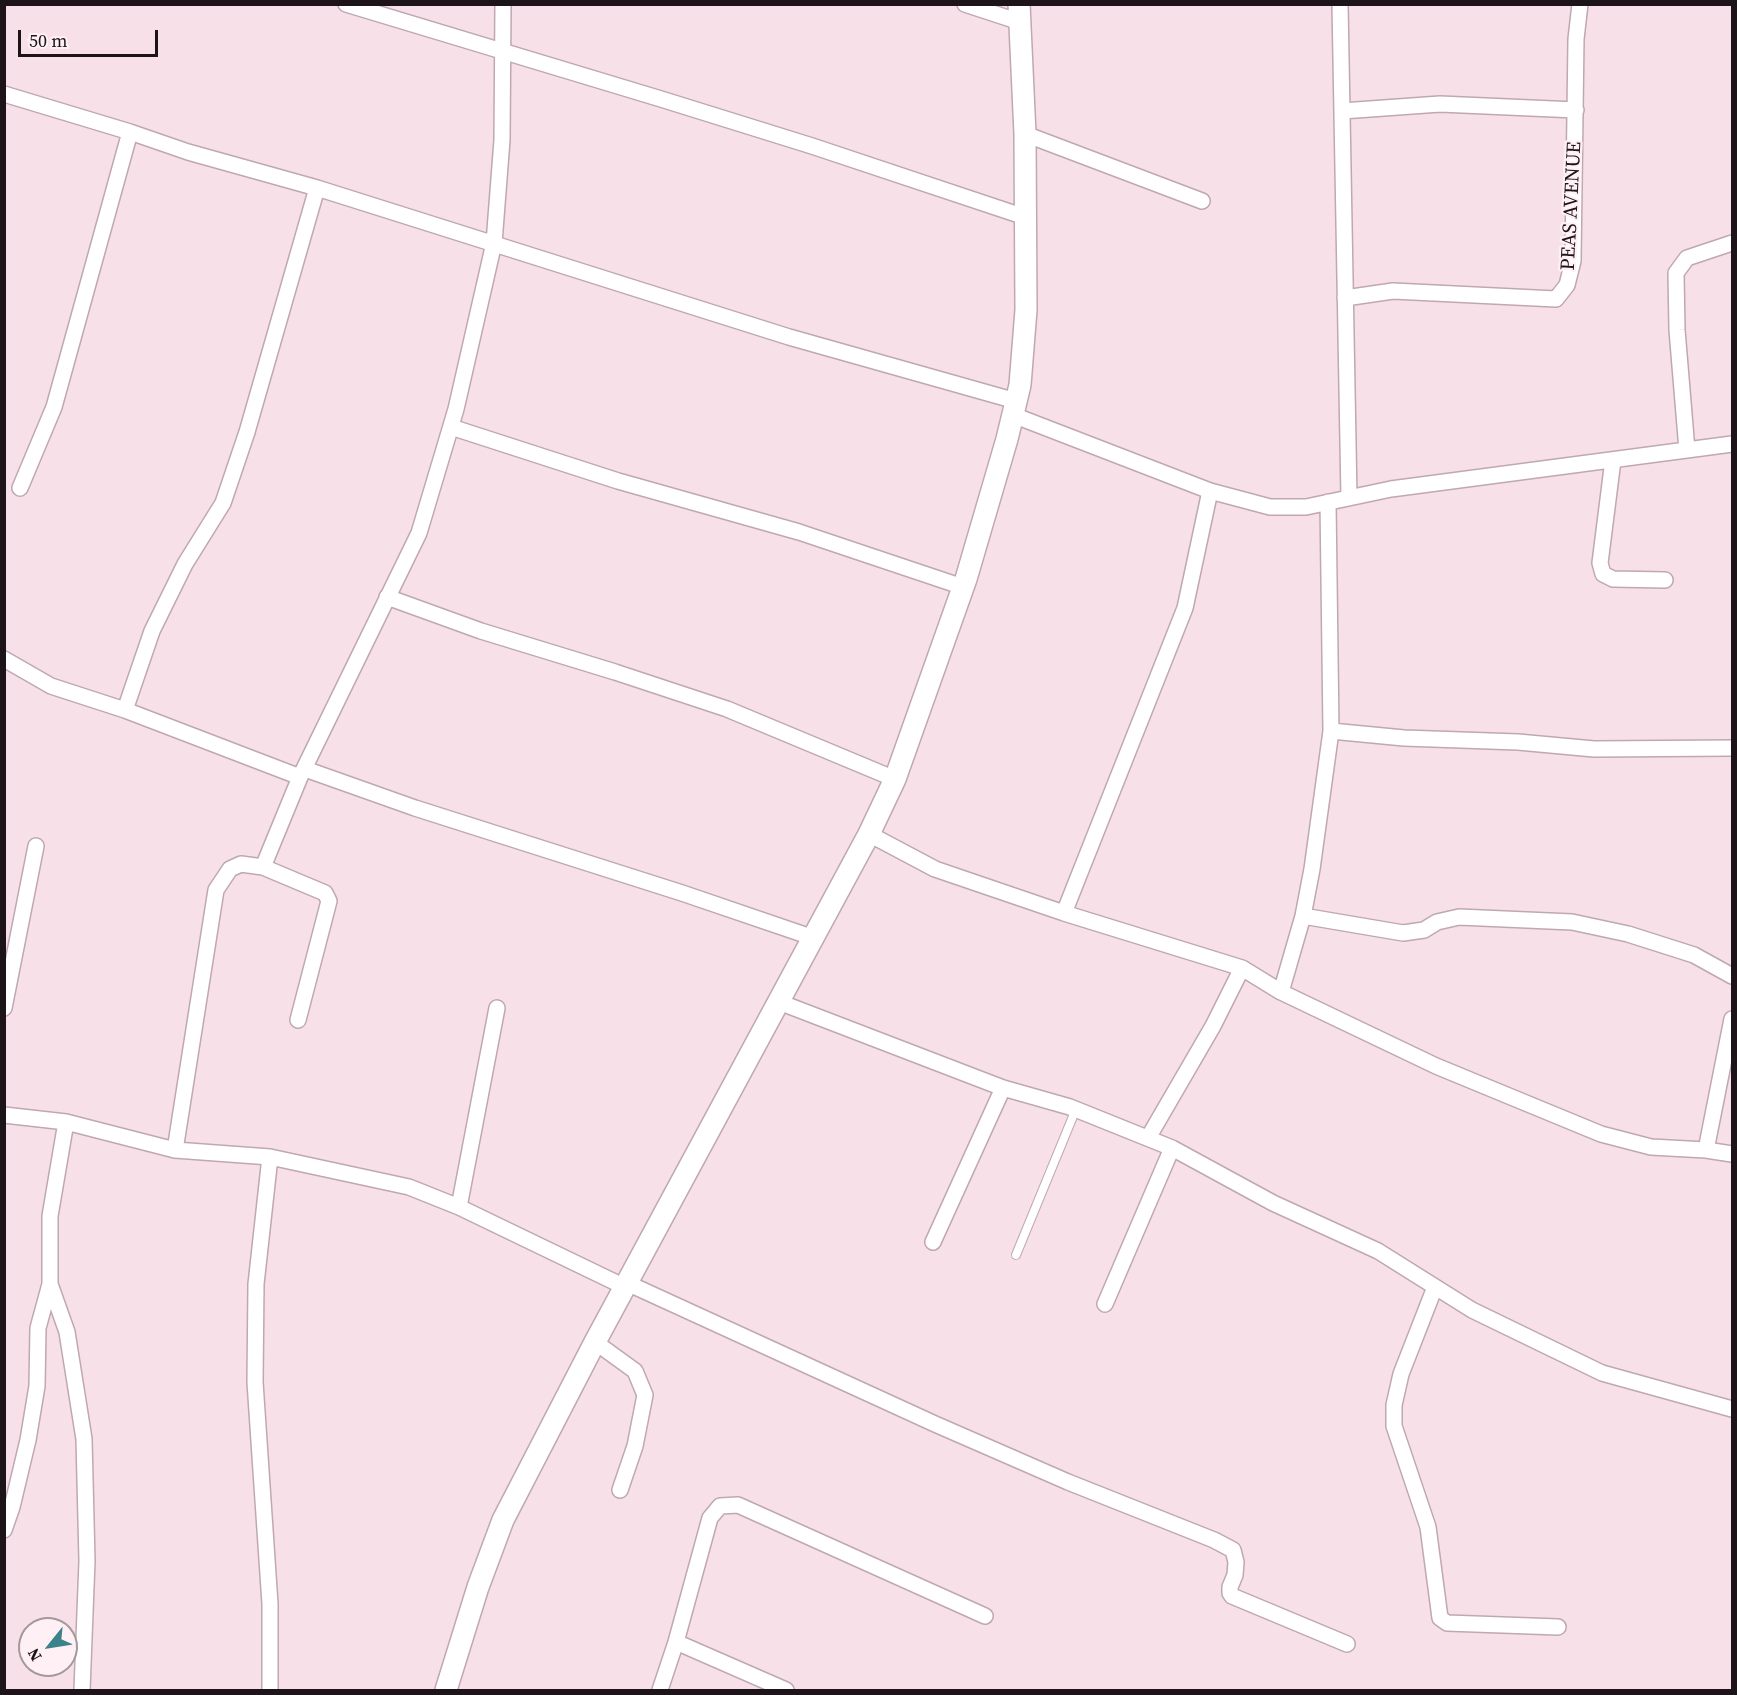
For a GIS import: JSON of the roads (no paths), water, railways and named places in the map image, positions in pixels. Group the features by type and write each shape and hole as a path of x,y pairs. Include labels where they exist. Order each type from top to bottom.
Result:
{"street":[{"path":"346,4 812,146 1025,217"},
{"path":"263,867 302,773 419,532 451,427 494,243 502,140 503,4"},
{"path":"449,1690 478,1587 503,1520 595,1342 869,834 895,779 963,587 1020,385 1026,310 1025,134 1020,13 965,4"},
{"path":"1340,4 1349,498"},
{"name":"PEAS AVENUE","path":"1346,298 1393,291 1556,299 1568,285 1573,261 1576,39 1580,4"},
{"path":"4,94 188,152 317,188 494,243 1014,408 1209,491 1270,507 1306,507 1391,489 1732,444"},
{"path":"1342,111 1440,104 1576,110"},
{"path":"20,488 54,407 130,132"},
{"path":"1025,134 1202,201"},
{"path":"125,710 152,632 185,564 223,503 247,432 317,188"},
{"path":"1687,450 1677,330 1676,273 1688,258 1732,243"},
{"path":"451,427 618,482 800,532 963,587"},
{"path":"1613,460 1600,563 1603,574 1613,579 1665,580"},
{"path":"1064,913 1185,608 1209,491"},
{"path":"1281,992 1303,916 1312,869 1330,730 1328,502"},
{"path":"387,597 482,632 727,709 895,779"},
{"path":"4,659 51,686 302,773 682,892 814,938"},
{"path":"1330,730 1404,738 1518,742 1594,749 1732,748"},
{"path":"869,834 935,869 1064,913 1242,968 1281,992 1436,1066 1601,1134 1651,1147 1732,1154"},
{"path":"4,1008 8,966 36,846"},
{"path":"175,1150 216,890 230,868 241,864 263,867 326,893 329,901 298,1020"},
{"path":"1303,916 1403,933 1424,930 1437,922 1459,917 1572,922 1628,934 1694,955 1732,976"},
{"path":"1148,1138 1213,1026 1242,968"},
{"path":"779,1002 1003,1088 1076,1109 1172,1148 1274,1203 1378,1251 1472,1310 1602,1373 1732,1409"},
{"path":"459,1207 497,1008"},
{"path":"1706,1150 1732,1019"},
{"path":"933,1242 1003,1088"},
{"path":"4,1115 66,1122 175,1150 270,1157 409,1186 956,1433 1068,1482 1214,1540 1233,1550 1236,1562 1235,1575 1230,1587 1232,1596 1311,1627 1347,1644"},
{"path":"4,1530 28,1440 37,1386 38,1328 50,1284 50,1216 66,1122"},
{"path":"1105,1304 1172,1148"},
{"path":"270,1157 256,1284 255,1382 270,1604 270,1690"},
{"path":"50,1284 67,1332 84,1439 87,1561 82,1690"},
{"path":"1435,1287 1401,1374 1394,1405 1394,1426 1428,1527 1440,1618 1447,1623 1558,1627"},
{"path":"595,1342 635,1371 645,1395 635,1446 620,1490"},
{"path":"660,1690 676,1642 710,1518 720,1506 738,1505 985,1616"},
{"path":"676,1642 786,1690"}],"lane":[{"path":"1016,1255 1076,1109"}]}
